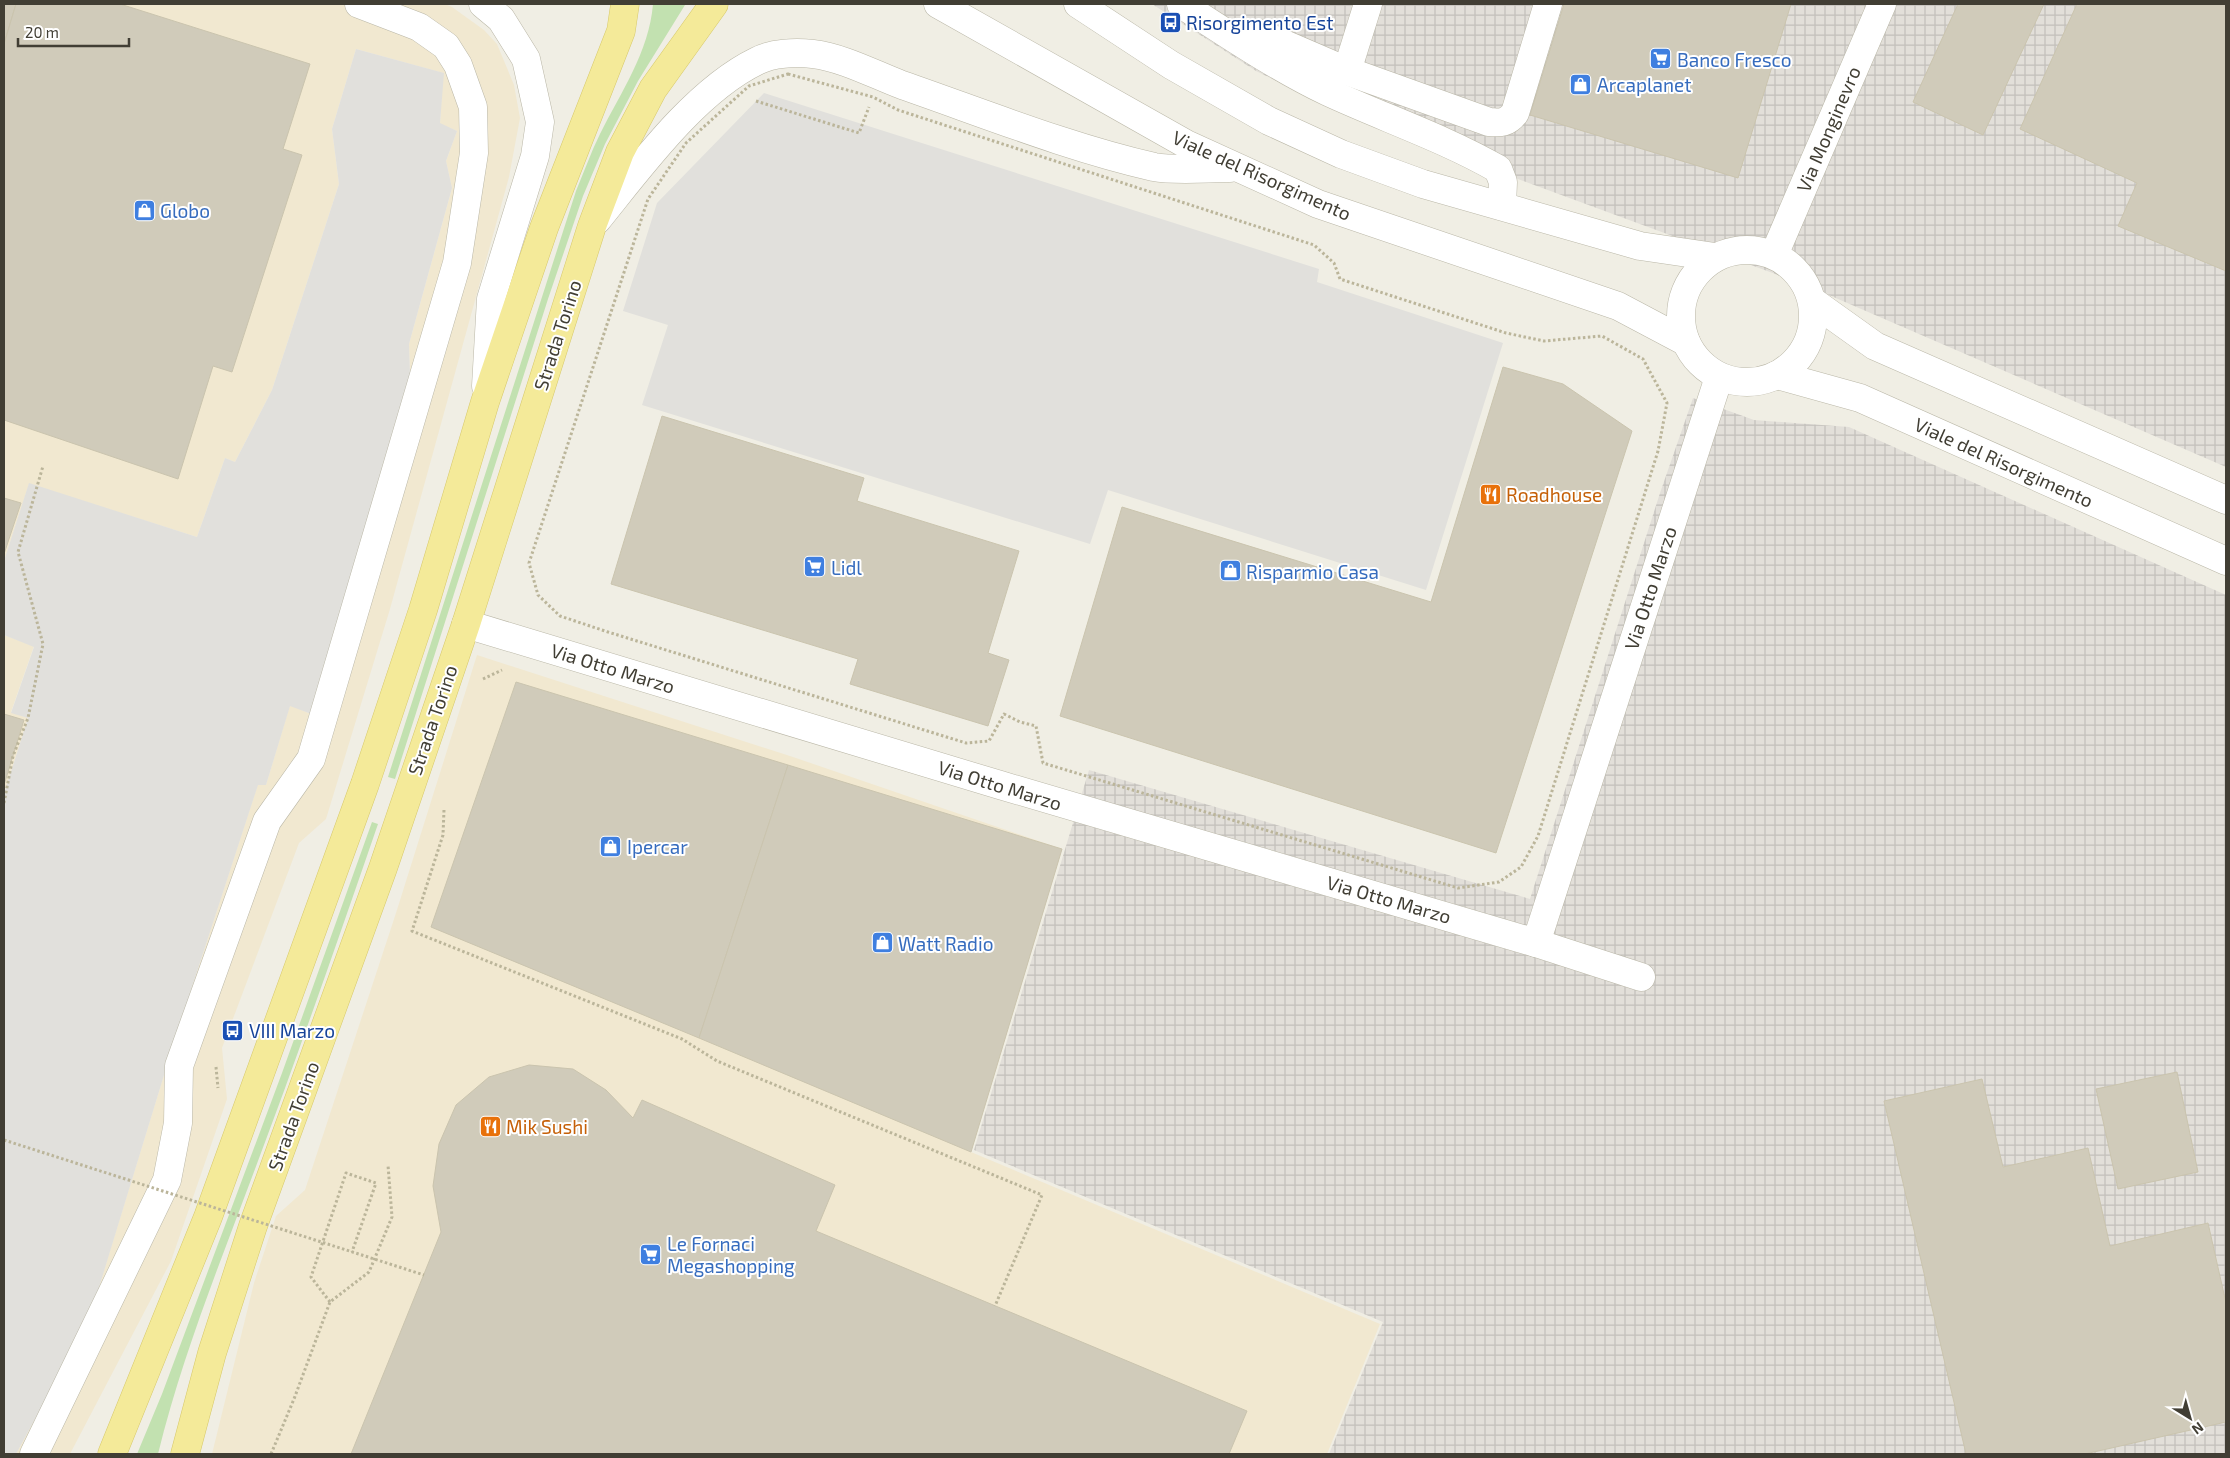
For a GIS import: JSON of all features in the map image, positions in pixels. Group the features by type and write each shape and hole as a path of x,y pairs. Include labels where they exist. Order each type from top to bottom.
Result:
{"main road":[{"path":"112,1454 208,1217 365,784 423,610 485,402 544,228 621,31 625,4"},
{"name":"Strada Torino","path":"185,1454 212,1353 253,1226 382,868 466,624 592,226 620,152 653,89 714,4"}],"street":[{"path":"34,1454 166,1180 178,1123 179,1066 267,821 311,758 457,263 474,153 473,107 458,65 446,46 419,27 359,4"},
{"path":"483,4 501,20 526,59 540,122 535,156 491,299 485,402"},
{"name":"Viale del Risorgimento","path":"938,4 1186,144 1318,204 1618,306 1686,342"},
{"path":"1181,4 1265,59 1319,87 1448,144 1498,169 1503,182 1502,206"},
{"path":"1346,71 1368,4"},
{"path":"1261,34 1346,71 1489,122 1503,124 1511,119 1515,113 1548,4"},
{"name":"Via Monginevro","path":"1774,255 1882,4"},
{"path":"1090,7 1171,65 1269,121 1341,154 1423,184 1640,246 1715,257"},
{"path":"592,226 651,154 701,100 730,77 758,60 786,54 813,54 841,61 886,79 1095,151 1156,167 1239,168"},
{"path":"1734,250 1755,250 1774,255 1792,266 1805,282 1812,301 1814,323 1807,344 1795,362 1777,375 1756,382 1739,382 1719,377 1698,360 1686,342 1681,323 1682,304 1688,285 1699,269 1715,257 1734,250"},
{"path":"1812,301 1875,346 2226,500"},
{"name":"Viale del Risorgimento","path":"1777,375 1860,398 2226,561"},
{"name":"Via Otto Marzo","path":"1536,943 1719,377"},
{"name":"Via Otto Marzo","path":"466,624 1536,943 1641,977"}],"path":[{"path":"739,95 859,133 873,97 898,110 1314,245 1334,262 1340,280 1506,333 1534,339 1544,341 1602,336 1643,359 1667,403 1658,452 1538,836 1521,867 1499,882 1458,888 1042,763 1036,726 1020,722 1004,714 989,741 966,743 608,632 560,616 538,595 529,563 648,200 686,143 739,95"},
{"path":"4,803 13,756 28,718 43,644 18,552 43,466"},
{"path":"444,810 443,835 412,931 682,1039 717,1061 1042,1195 995,1306"},
{"path":"4,1140 424,1275"},
{"path":"271,1454 294,1399 330,1302 368,1272 392,1217 388,1165"},
{"path":"330,1302 311,1277 346,1173 376,1183 352,1252"}],"shaded area":[{"path":"4,4 445,4 484,30 497,44 514,85 520,118 509,177 390,609 326,819 299,843 222,1048 227,1099 171,1261 70,1454 16,1454 89,1319 176,1036 258,784 266,785 290,705 313,715 410,375 409,344 452,188 446,161 457,131 440,124 443,73 356,49 332,129 339,184 272,390 235,462 225,458 197,537 29,484 4,561"},
{"path":"1152,4 2226,4 2226,467 1808,286 1350,117 1256,71"},
{"path":"356,49 444,73 440,123 457,131 446,161 452,188 409,344 410,375 358,553 314,715 290,706 266,785 258,785 176,1036 89,1320 16,1454 4,1454 4,794 28,718 11,713 34,647 4,635 4,561 29,483 197,537 225,458 235,462 272,390 339,184 332,129"},
{"path":"764,93 1319,269 1317,282 1503,343 1426,590 1108,490 1090,544 642,405 668,325 623,311 657,203"},
{"path":"1693,398 1754,420 1849,427 2226,595 2226,1454 1329,1454 1383,1322 974,1150 1089,770 1530,899 1660,493"},
{"path":"4,635 34,646 11,712 28,718 4,794"},
{"path":"477,655 793,757 1062,849 971,1152 1380,1324 1327,1454 212,1454 254,1283 276,1216 305,1190 396,913"}],"green space":[{"path":"653,4 685,5 638,81 605,144 583,196 548,299 395,779 388,777 576,191 597,141 640,55 646,39"},
{"path":"372,822 378,824 271,1126 202,1310 178,1381 158,1454 137,1454 162,1394 282,1073"}],"building":[{"path":"4,4 16,4 4,44"},
{"name":"Globo","path":"16,4 120,4 310,64 283,149 302,155 232,372 213,366 178,479 4,420 4,44"},
{"name":"Banco Fresco","path":"1564,4 1791,4 1738,178 1530,115"},
{"path":"1958,4 2044,4 1983,135 1913,102"},
{"path":"2077,4 2226,4 2226,271 2118,226 2137,183 2020,129"},
{"path":"1503,367 1563,384 1632,431 1496,853 1060,716 1122,507 1431,602"},
{"name":"Lidl","path":"662,416 864,478 857,501 1019,551 988,653 1009,660 988,726 850,684 858,659 611,584"},
{"path":"4,498 21,503 4,554"},
{"name":"Ipercar","path":"516,682 788,765 699,1038 431,927"},
{"path":"4,714 24,720 4,785"},
{"name":"Watt Radio","path":"788,765 1062,849 971,1152 699,1038"},
{"name":"Le Fornaci Megashopping","path":"529,1065 573,1069 606,1090 633,1118 642,1100 835,1185 816,1231 1247,1411 1229,1454 351,1454 441,1232 433,1186 439,1144 456,1105 489,1077"},
{"path":"2177,1072 2198,1172 2118,1189 2096,1089"},
{"path":"1982,1079 2003,1167 2088,1148 2110,1246 2208,1223 2226,1303 2226,1422 2085,1454 1966,1454 1884,1101"}],"place":[{"name":"Risorgimento Est","path":"1170,22"},
{"name":"Banco Fresco","path":"1661,59"},
{"name":"Arcaplanet","path":"1581,84"},
{"name":"Globo","path":"144,210"},
{"name":"Roadhouse","path":"1490,494"},
{"name":"Lidl","path":"815,567"},
{"name":"Risparmio Casa","path":"1230,571"},
{"name":"Ipercar","path":"611,846"},
{"name":"Watt Radio","path":"882,943"},
{"name":"VIII Marzo","path":"233,1030"},
{"name":"Mik Sushi","path":"490,1126"},
{"name":"Le Fornaci Megashopping","path":"651,1254"}]}
